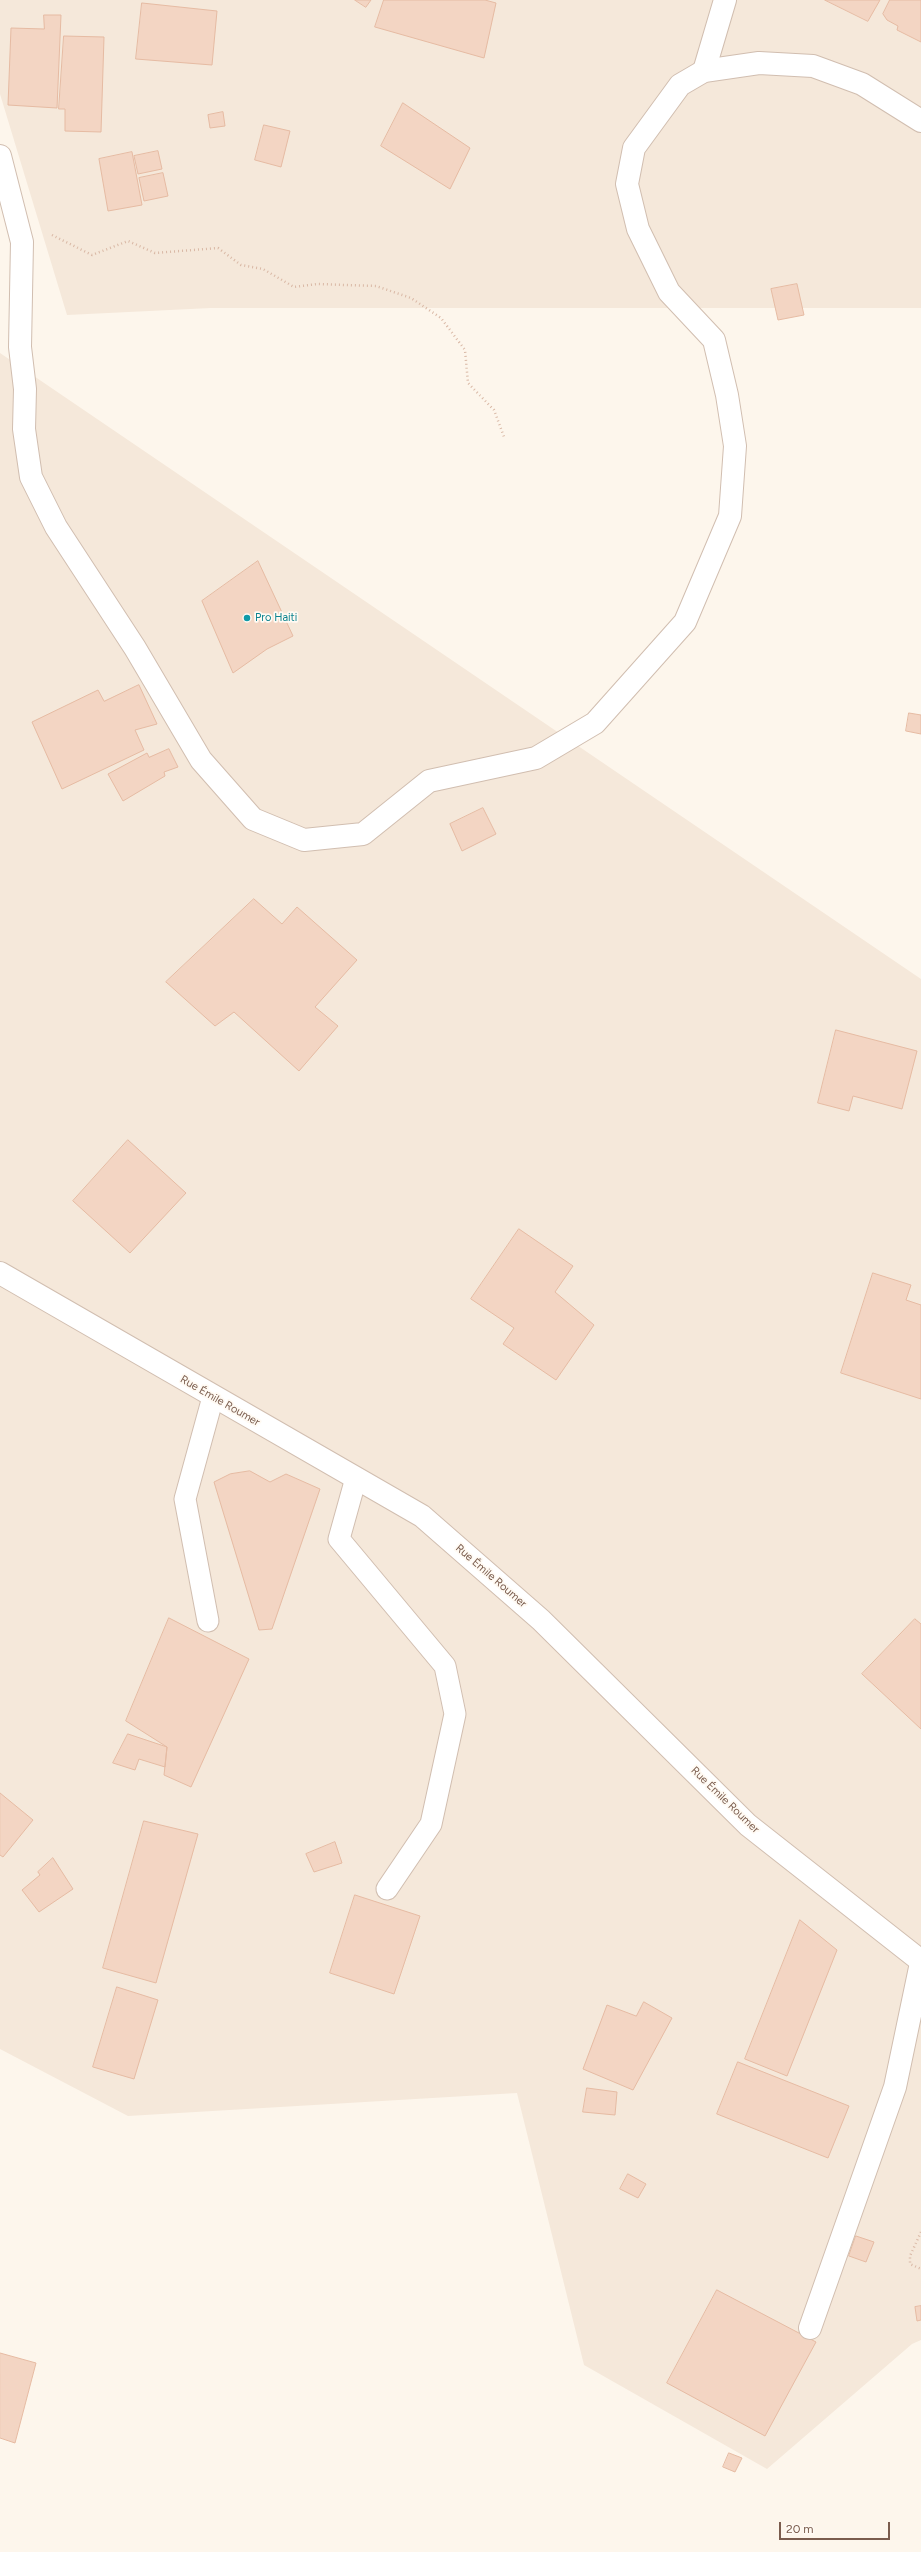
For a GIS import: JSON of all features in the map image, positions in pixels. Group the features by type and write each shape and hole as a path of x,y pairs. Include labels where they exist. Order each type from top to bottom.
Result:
{"street":[{"path":"704,71 725,0"},
{"path":"0,156 22,242 20,347 25,389 24,429 31,477 56,527 139,654 201,760 253,818 304,840 363,834 429,781 536,758 595,723 685,622 730,516 735,446 727,395 714,340 669,292 638,228 627,184 634,148 680,85 704,71 760,63 813,66 862,84 921,121"},
{"name":"Rue Émile Roumer","path":"0,1273 422,1516 540,1620 748,1825 921,1962"},
{"path":"810,2328 895,2087 921,1962"}],"lane":[{"path":"208,1621 185,1499 213,1397"},
{"path":"356,1478 339,1539 445,1666 455,1714 431,1824 387,1889"}],"path":[{"path":"16,216 92,255 128,240 155,253 218,248 241,265 263,269 294,287 317,284 376,286 411,298 441,318 465,350 468,383 494,410 504,437"},
{"path":"921,2232 910,2256 910,2264 921,2269"}],"shaded area":[{"path":"0,0 921,0 921,308 211,308 67,315 0,94"},
{"path":"0,353 921,979 921,2340 912,2344 767,2469 584,2365 517,2093 128,2116 0,2049"}],"building":[{"path":"355,0 371,0 366,7"},
{"path":"384,0 485,0 496,3 484,58 375,27"},
{"path":"825,0 880,0 868,21"},
{"path":"890,0 921,0 921,42 897,30 898,26 887,20 883,14"},
{"path":"142,3 217,11 212,65 136,59"},
{"path":"44,15 61,15 57,108 8,105 11,28 44,29"},
{"path":"64,36 104,37 101,132 65,131 65,109 59,109"},
{"path":"403,103 470,148 450,189 381,146"},
{"path":"223,112 225,126 210,128 208,115"},
{"path":"264,125 290,131 281,167 255,160"},
{"path":"158,151 162,169 138,174 134,156"},
{"path":"132,152 142,205 108,211 99,159"},
{"path":"163,173 168,196 144,201 139,178"},
{"path":"797,284 804,315 778,320 771,289"},
{"name":"Pro Haiti","path":"258,561 293,636 267,649 233,673 202,601"},
{"path":"139,685 157,724 135,730 144,750 62,789 32,722 98,690 104,701"},
{"path":"909,713 921,715 921,734 906,731"},
{"path":"169,749 178,767 164,772 165,776 123,801 108,774 147,753 149,757"},
{"path":"483,808 496,834 462,851 450,824"},
{"path":"254,899 282,924 297,907 357,960 315,1007 338,1026 299,1071 234,1012 215,1026 166,982"},
{"path":"836,1030 917,1051 902,1109 853,1096 849,1111 818,1103"},
{"path":"128,1140 186,1193 130,1253 73,1201"},
{"path":"519,1229 573,1266 555,1292 594,1325 556,1380 503,1344 514,1328 471,1299"},
{"path":"873,1273 911,1285 906,1300 921,1305 921,1399 841,1373"},
{"path":"250,1471 270,1482 286,1474 320,1489 272,1629 259,1630 214,1482 230,1474"},
{"path":"169,1618 249,1659 191,1787 164,1775 167,1747 126,1721"},
{"path":"915,1619 921,1624 921,1729 862,1674"},
{"path":"128,1734 167,1747 165,1767 139,1759 135,1770 113,1763"},
{"path":"0,1793 33,1820 3,1857 0,1855"},
{"path":"144,1821 198,1834 156,1983 103,1968"},
{"path":"335,1842 342,1863 314,1872 306,1854"},
{"path":"53,1858 73,1889 39,1912 22,1890 40,1875 38,1872"},
{"path":"355,1895 420,1916 394,1994 330,1973"},
{"path":"800,1920 837,1950 787,2076 745,2059"},
{"path":"117,1987 158,2000 134,2079 93,2067"},
{"path":"644,2002 672,2018 633,2090 583,2069 607,2005 636,2016"},
{"path":"738,2062 849,2106 828,2158 717,2114"},
{"path":"587,2088 617,2092 615,2115 583,2112"},
{"path":"628,2174 646,2184 638,2198 620,2189"},
{"path":"856,2236 874,2242 866,2262 849,2256"},
{"path":"717,2290 816,2342 765,2436 667,2383"},
{"path":"921,2306 921,2320 917,2321 915,2307"},
{"path":"0,2353 36,2363 15,2443 0,2438"},
{"path":"729,2453 742,2458 735,2472 723,2467"}],"place":[{"name":"Pro Haiti","path":"247,618"}]}
